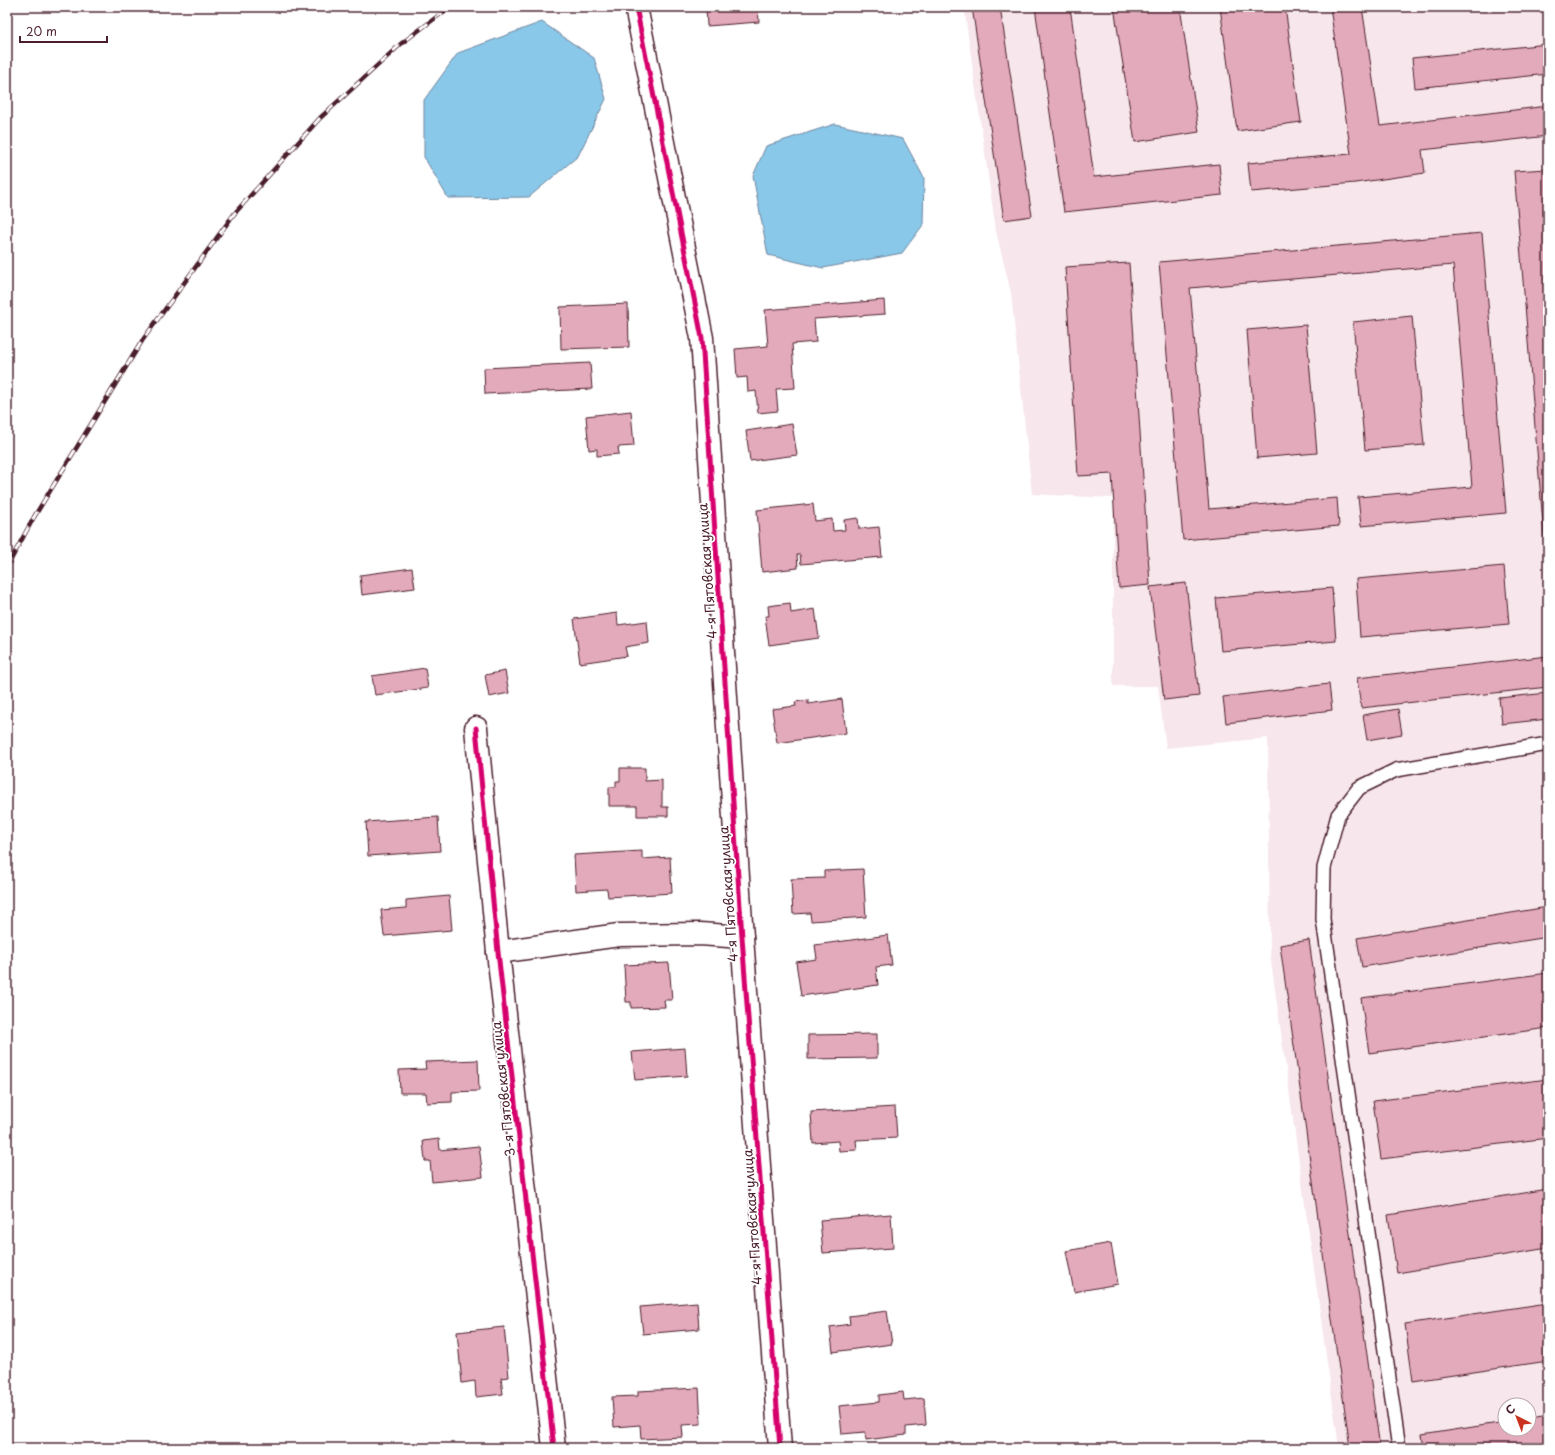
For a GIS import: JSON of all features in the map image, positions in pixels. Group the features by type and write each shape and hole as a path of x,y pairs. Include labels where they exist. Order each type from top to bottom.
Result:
{"street":[{"name":"4-я Пятовская улица","path":"636,7 702,338 742,937 780,1448"},
{"name":"3-я Пятовская улица","path":"476,728 498,952 554,1448"},
{"path":"498,952 619,935 700,934 742,937"}],"lane":[{"path":"1399,1448 1323,920 1324,868 1338,815 1359,788 1396,770 1548,744"}],"shaded area":[{"path":"964,7 1548,7 1548,1448 1339,1448 1270,954 1268,738 1166,748 1158,686 1113,686 1113,498 1032,494 1011,293 996,231"}],"water":[{"path":"542,22 594,58 606,99 578,156 529,197 448,198 424,157 424,100 458,53"},
{"path":"835,124 903,139 924,178 923,225 902,253 823,268 768,255 753,176 766,146"}],"building":[{"path":"706,7 758,7 759,22 707,26"},
{"path":"972,7 1000,7 1032,216 1004,220"},
{"path":"1035,7 1070,7 1094,177 1219,164 1222,195 1064,212"},
{"path":"1114,7 1180,7 1199,132 1135,142"},
{"path":"1220,7 1285,7 1301,122 1237,131"},
{"path":"1330,7 1362,7 1380,126 1548,106 1548,136 1422,150 1425,173 1355,183 1251,192 1248,163 1351,154"},
{"path":"1548,44 1548,74 1415,88 1412,58"},
{"path":"1548,169 1548,585 1514,171"},
{"path":"1482,233 1506,513 1361,526 1358,497 1472,487 1453,265 1190,288 1209,509 1337,498 1339,526 1183,540 1159,262"},
{"path":"1129,263 1150,585 1119,588 1112,474 1078,476 1065,267"},
{"path":"884,300 885,314 814,319 816,342 792,344 795,388 776,389 778,411 758,413 756,391 748,392 747,377 737,378 735,349 768,346 765,310"},
{"path":"628,304 629,347 561,349 560,307"},
{"path":"1412,316 1424,445 1365,450 1353,322"},
{"path":"1306,325 1317,453 1257,458 1247,330"},
{"path":"590,363 592,389 485,394 484,368"},
{"path":"631,411 634,446 618,447 619,454 597,456 597,449 589,450 586,416"},
{"path":"792,424 797,455 750,461 746,431"},
{"path":"813,504 815,521 832,519 833,531 845,530 844,520 858,518 859,529 879,527 882,557 801,564 800,555 797,555 798,568 762,572 757,510"},
{"path":"1504,566 1509,624 1360,637 1356,579"},
{"path":"412,568 415,588 362,595 360,575"},
{"path":"1186,583 1199,696 1164,700 1150,587"},
{"path":"1332,588 1336,641 1221,651 1216,598"},
{"path":"790,603 791,613 815,609 819,638 769,645 765,616 769,616 768,606"},
{"path":"617,613 618,625 647,621 649,643 625,647 627,656 580,663 574,619"},
{"path":"1548,656 1548,687 1361,708 1357,678"},
{"path":"425,668 428,688 375,695 372,676"},
{"path":"505,671 509,693 489,697 485,675"},
{"path":"1329,684 1332,710 1226,723 1223,697"},
{"path":"1548,693 1548,719 1502,724 1499,698"},
{"path":"842,699 846,733 777,743 772,709 796,706 795,702 808,700 808,704"},
{"path":"1398,709 1402,734 1367,740 1363,715"},
{"path":"620,768 645,768 645,781 662,780 662,807 668,807 668,816 637,816 637,806 609,806 609,787 616,787 616,781 620,781"},
{"path":"438,817 440,851 368,856 366,822"},
{"path":"642,851 642,859 670,857 672,893 608,897 607,889 576,891 574,855"},
{"path":"863,869 866,917 811,921 810,913 793,914 791,879 824,878 824,871"},
{"path":"449,896 452,930 384,936 381,910 406,908 406,900"},
{"path":"1548,907 1548,937 1362,967 1357,938"},
{"path":"888,935 892,965 876,967 878,985 801,996 796,962 817,959 815,945"},
{"path":"1309,940 1380,1448 1350,1448 1280,945"},
{"path":"669,963 672,1000 664,1000 665,1007 631,1008 631,1002 626,1002 624,965"},
{"path":"1548,973 1548,1028 1369,1053 1361,998"},
{"path":"877,1034 877,1058 808,1059 808,1035"},
{"path":"685,1048 687,1076 635,1080 632,1052"},
{"path":"478,1060 479,1091 452,1092 452,1102 427,1103 426,1093 400,1093 399,1070 426,1069 425,1062"},
{"path":"1548,1079 1548,1138 1381,1159 1373,1101"},
{"path":"895,1107 897,1138 856,1140 857,1150 839,1151 838,1141 813,1143 811,1112"},
{"path":"439,1139 440,1150 479,1146 483,1177 432,1182 430,1161 425,1161 423,1141"},
{"path":"1548,1189 1548,1248 1397,1273 1388,1215"},
{"path":"891,1214 893,1248 823,1253 820,1220"},
{"path":"1111,1243 1118,1284 1074,1292 1066,1251"},
{"path":"697,1302 699,1329 643,1334 640,1307"},
{"path":"1548,1303 1548,1361 1413,1381 1405,1324"},
{"path":"887,1311 892,1344 833,1352 830,1327 850,1324 849,1316"},
{"path":"504,1327 509,1377 501,1378 503,1394 476,1397 475,1381 462,1383 457,1332"},
{"path":"699,1388 701,1424 682,1425 683,1437 641,1439 640,1425 614,1427 612,1397 638,1396 638,1391"},
{"path":"903,1392 904,1400 924,1398 926,1425 906,1427 906,1435 866,1440 865,1432 842,1434 839,1406 879,1402 879,1395"},
{"path":"1548,1415 1548,1448 1424,1448 1422,1435 1497,1423 1497,1437 1537,1437 1537,1417"}],"railway":[{"path":"7,567 34,517 142,341 234,214 320,118 402,43 450,7"}],"cycle path":[{"path":"636,7 702,338 742,937 780,1448"},
{"path":"476,728 498,952 554,1448"}]}
